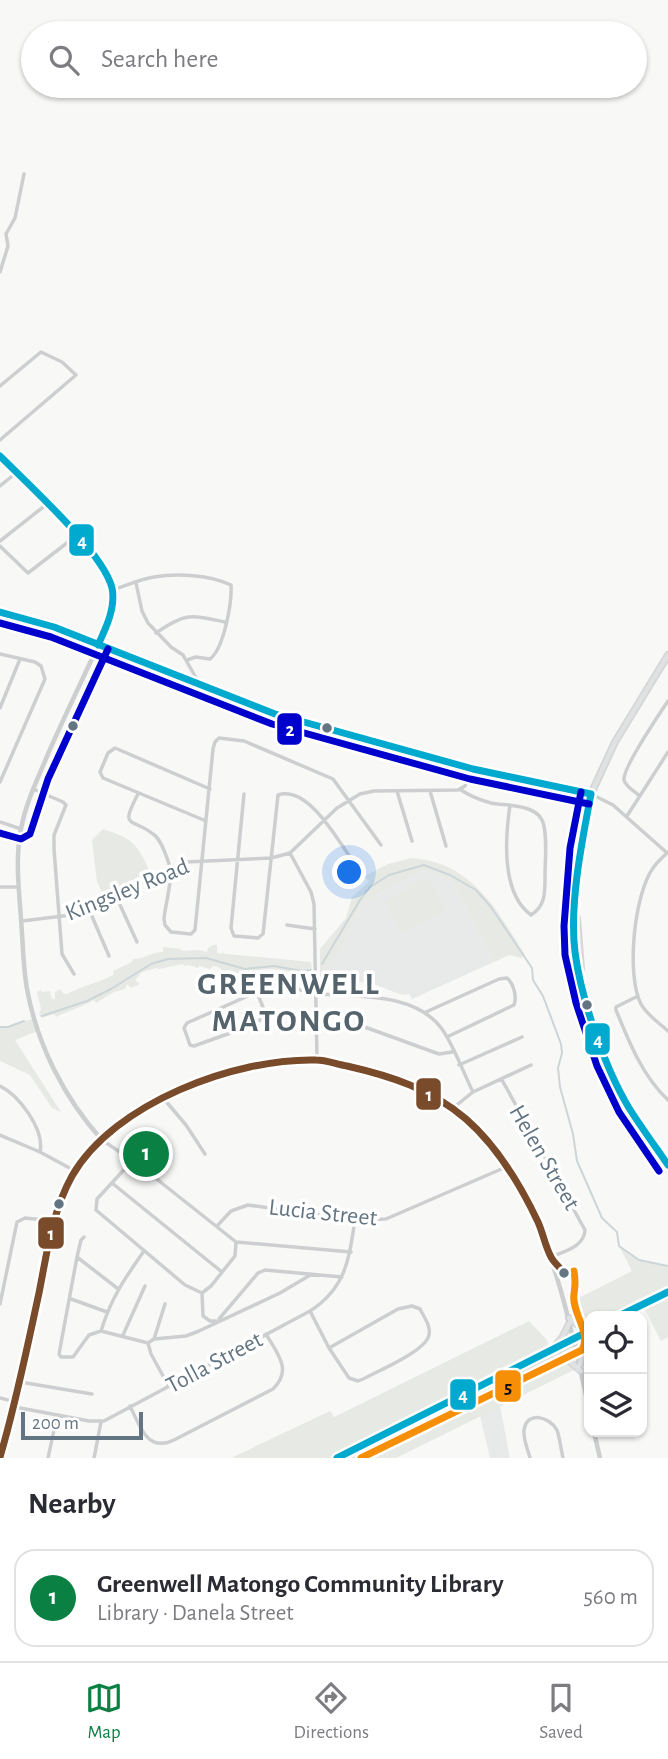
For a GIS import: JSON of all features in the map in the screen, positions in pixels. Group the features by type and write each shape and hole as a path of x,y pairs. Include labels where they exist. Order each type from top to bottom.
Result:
{"main road":[{"path":"0,612 44,624 275,713 473,769 591,794"},
{"path":"668,655 615,742 591,794 580,849 574,940 593,1024 615,1082 635,1119 668,1165"},
{"path":"633,1311 668,1292"},
{"path":"550,1352 562,1338 569,1320 584,1330"},
{"path":"337,1458 584,1335"},
{"path":"550,1352 580,1368 584,1348"}],"street":[{"path":"0,272 8,246 5,234 15,218 24,174"},
{"path":"0,386 41,352 62,362 76,375 0,440"},
{"path":"0,456 105,570 112,590 111,612 33,789 20,829 19,887 28,990 38,1031 65,1092 102,1140 133,1160 236,1242 351,1252"},
{"path":"0,486 16,473"},
{"path":"47,504 0,544 28,573 76,536"},
{"path":"112,590 153,577 169,575 224,582 231,587 220,647 210,659 196,657 187,660"},
{"path":"136,583 142,611 156,633 187,660 200,685"},
{"path":"156,633 185,616 200,616 225,622"},
{"path":"0,654 35,662 41,666 45,679 0,782"},
{"path":"0,708 20,659"},
{"path":"640,796 624,782 624,777 636,752 668,701"},
{"path":"138,794 129,812 130,821 156,836 171,867 165,925 171,932 191,934 195,930 213,749 215,741 223,737 244,741 328,776 338,784 381,845"},
{"path":"206,821 138,794 101,776 100,772 111,750 122,750 210,789"},
{"path":"627,816 667,756"},
{"path":"461,790 473,769"},
{"path":"33,789 66,805 54,835 62,954 74,974"},
{"name":"Kingsley Road","path":"22,921 60,918 186,862 271,859 290,853 324,819 349,800 367,792 461,790 484,801 510,805 535,813 544,825 545,894 540,907 531,915 519,902 509,884 510,805"},
{"path":"397,791 412,841"},
{"path":"430,791 446,846"},
{"path":"244,794 231,932 236,937 258,938 262,934 278,794 286,794 311,804 350,857"},
{"path":"591,794 605,799 627,816 667,853 652,868 648,878 636,920 634,963 638,996 647,1013 668,1031"},
{"path":"0,822 20,829"},
{"path":"290,853 311,892 315,929 317,1060"},
{"path":"0,887 19,887"},
{"path":"115,894 137,942"},
{"path":"88,907 109,956"},
{"path":"287,925 315,929"},
{"path":"426,1012 499,979 507,978 510,981 515,996 514,1005 447,1037"},
{"path":"257,992 264,1018 236,1031 194,1046 190,1045 184,1028 187,1023 257,992 277,985 316,994 370,995 426,1012 447,1037 473,1092"},
{"path":"638,996 620,1004 616,1010 647,1074 656,1089 668,1100"},
{"path":"317,1027 356,1024 439,1054 453,1051"},
{"path":"459,1065 522,1037"},
{"path":"0,1457 16,1405 54,1221 75,1171 102,1140 163,1097 197,1083 279,1062 317,1060 390,1076 418,1087 453,1108 475,1128 508,1166 537,1221 551,1257 569,1320 584,1386"},
{"path":"453,1108 473,1092 531,1065"},
{"name":"Helen Street","path":"502,1080 585,1230 584,1238 579,1244 551,1257"},
{"path":"0,1086 19,1100 40,1137 40,1152"},
{"path":"163,1097 205,1154"},
{"path":"0,1135 75,1171"},
{"path":"133,1160 97,1199 96,1210 185,1285 202,1293"},
{"name":"Lucia Street","path":"218,1225 231,1211 248,1205 355,1220 396,1217 508,1166"},
{"path":"112,1184 222,1272"},
{"path":"0,1304 17,1222 35,1217 54,1221"},
{"name":"Tolla Street","path":"101,1422 310,1311 328,1297 351,1252 355,1220"},
{"path":"84,1237 77,1257 60,1356 73,1356 89,1335 101,1331 148,1343"},
{"path":"202,1293 235,1256 236,1242"},
{"path":"101,1331 118,1288 144,1251"},
{"path":"77,1257 118,1288"},
{"path":"218,1321 258,1273 265,1270 341,1276"},
{"path":"148,1343 154,1339 186,1336 281,1293 312,1274"},
{"path":"124,1335 145,1286"},
{"path":"202,1293 203,1316 210,1321 218,1321"},
{"path":"71,1298 107,1312"},
{"path":"154,1339 165,1304"},
{"path":"310,1311 329,1348 349,1378 358,1381 421,1348 430,1333 429,1326 417,1306 405,1307 329,1348"},
{"path":"130,1406 148,1440 160,1445 167,1444 273,1389 281,1381 284,1368 266,1334"},
{"path":"148,1343 168,1386"},
{"path":"20,1382 92,1394"},
{"path":"0,1398 16,1405 57,1415 101,1422 94,1458"},
{"path":"48,1458 57,1415"},
{"path":"530,1458 524,1430 527,1422 544,1417 557,1432 564,1458"},
{"path":"595,1437 600,1458"}],"shaded area":[{"path":"103,829 133,843 150,872 103,894 97,882 92,840"},
{"path":"412,858 433,861 466,878 492,905 525,955 521,958 509,955 494,962 452,881 424,870 362,903 338,955 325,967 325,978 320,978 320,949 346,918 352,897 369,882 365,876 388,864"},
{"path":"424,870 452,881 494,962 412,999 409,994 402,995 368,982 325,983 324,967 338,955 362,903"},
{"path":"428,877 446,909 402,933 385,901"},
{"path":"213,945 217,945 217,953 311,962 312,973 271,969 227,974 218,967 198,968 183,964 156,968 142,972 135,980 140,984 131,988 127,984 125,989 96,1003 94,1000 56,1017 54,1014 41,1018 39,1014 41,1009 37,992 41,990 50,991 52,999 55,999 55,992 60,989 67,994 102,980 133,959 163,952 163,947 207,952"},
{"path":"35,1018 38,1031 15,1040 61,1112 52,1108 30,1075 0,1061 0,1027"},
{"path":"619,1246 639,1260 668,1266 668,1287 620,1311 584,1311 584,1320 581,1319 571,1302 632,1271"},
{"path":"668,1298 668,1337 661,1341 645,1310"},
{"path":"529,1321 547,1340 550,1351 337,1458 231,1458 330,1411 334,1417"},
{"path":"558,1358 576,1369 396,1458 348,1458 540,1363"},
{"path":"500,1406 510,1458 490,1458 480,1416"}],"waterway":[{"path":"322,964 360,900 370,887 389,875 424,865 450,875 476,890 491,907 532,968 533,980 543,996 561,1044 562,1053 558,1068 560,1087 573,1134 577,1161 602,1218 617,1232 619,1246 639,1260 668,1266"},
{"path":"42,1016 87,1001 151,964 168,959 206,958 245,969 274,966 311,970"},
{"path":"0,1027 24,1021"}],"transit line":[{"name":"4","path":"0,456 63,519 106,573 112,588 113,603 98,645"},
{"name":"4","path":"0,612 54,627 275,714 473,769 591,794"},
{"name":"2","path":"0,623 51,637 272,724 470,779 589,804"},
{"name":"2","path":"0,833 21,839 30,834 48,779 108,649"},
{"name":"2","path":"581,792 570,848 564,926 565,955 576,1003 597,1066 619,1112 659,1171"},
{"name":"4","path":"591,794 575,894 574,934 578,971 588,1011 611,1073 629,1108 668,1165"},
{"name":"1","path":"0,1457 21,1375 51,1233 72,1176 91,1150 116,1127 179,1090 214,1077 284,1061 320,1060 395,1079 439,1099 478,1130 498,1154 531,1208 551,1257 564,1273"},
{"name":"5","path":"361,1458 582,1350 585,1337 575,1308 574,1271"},
{"name":"4","path":"629,1311 668,1292"},
{"name":"4","path":"337,1458 584,1334"}],"place":[{"name":"Greenwell Matongo Community Library","path":"146,1154"}],"district":[{"name":"GREENWELL MATONGO","path":"289,1002"}]}
